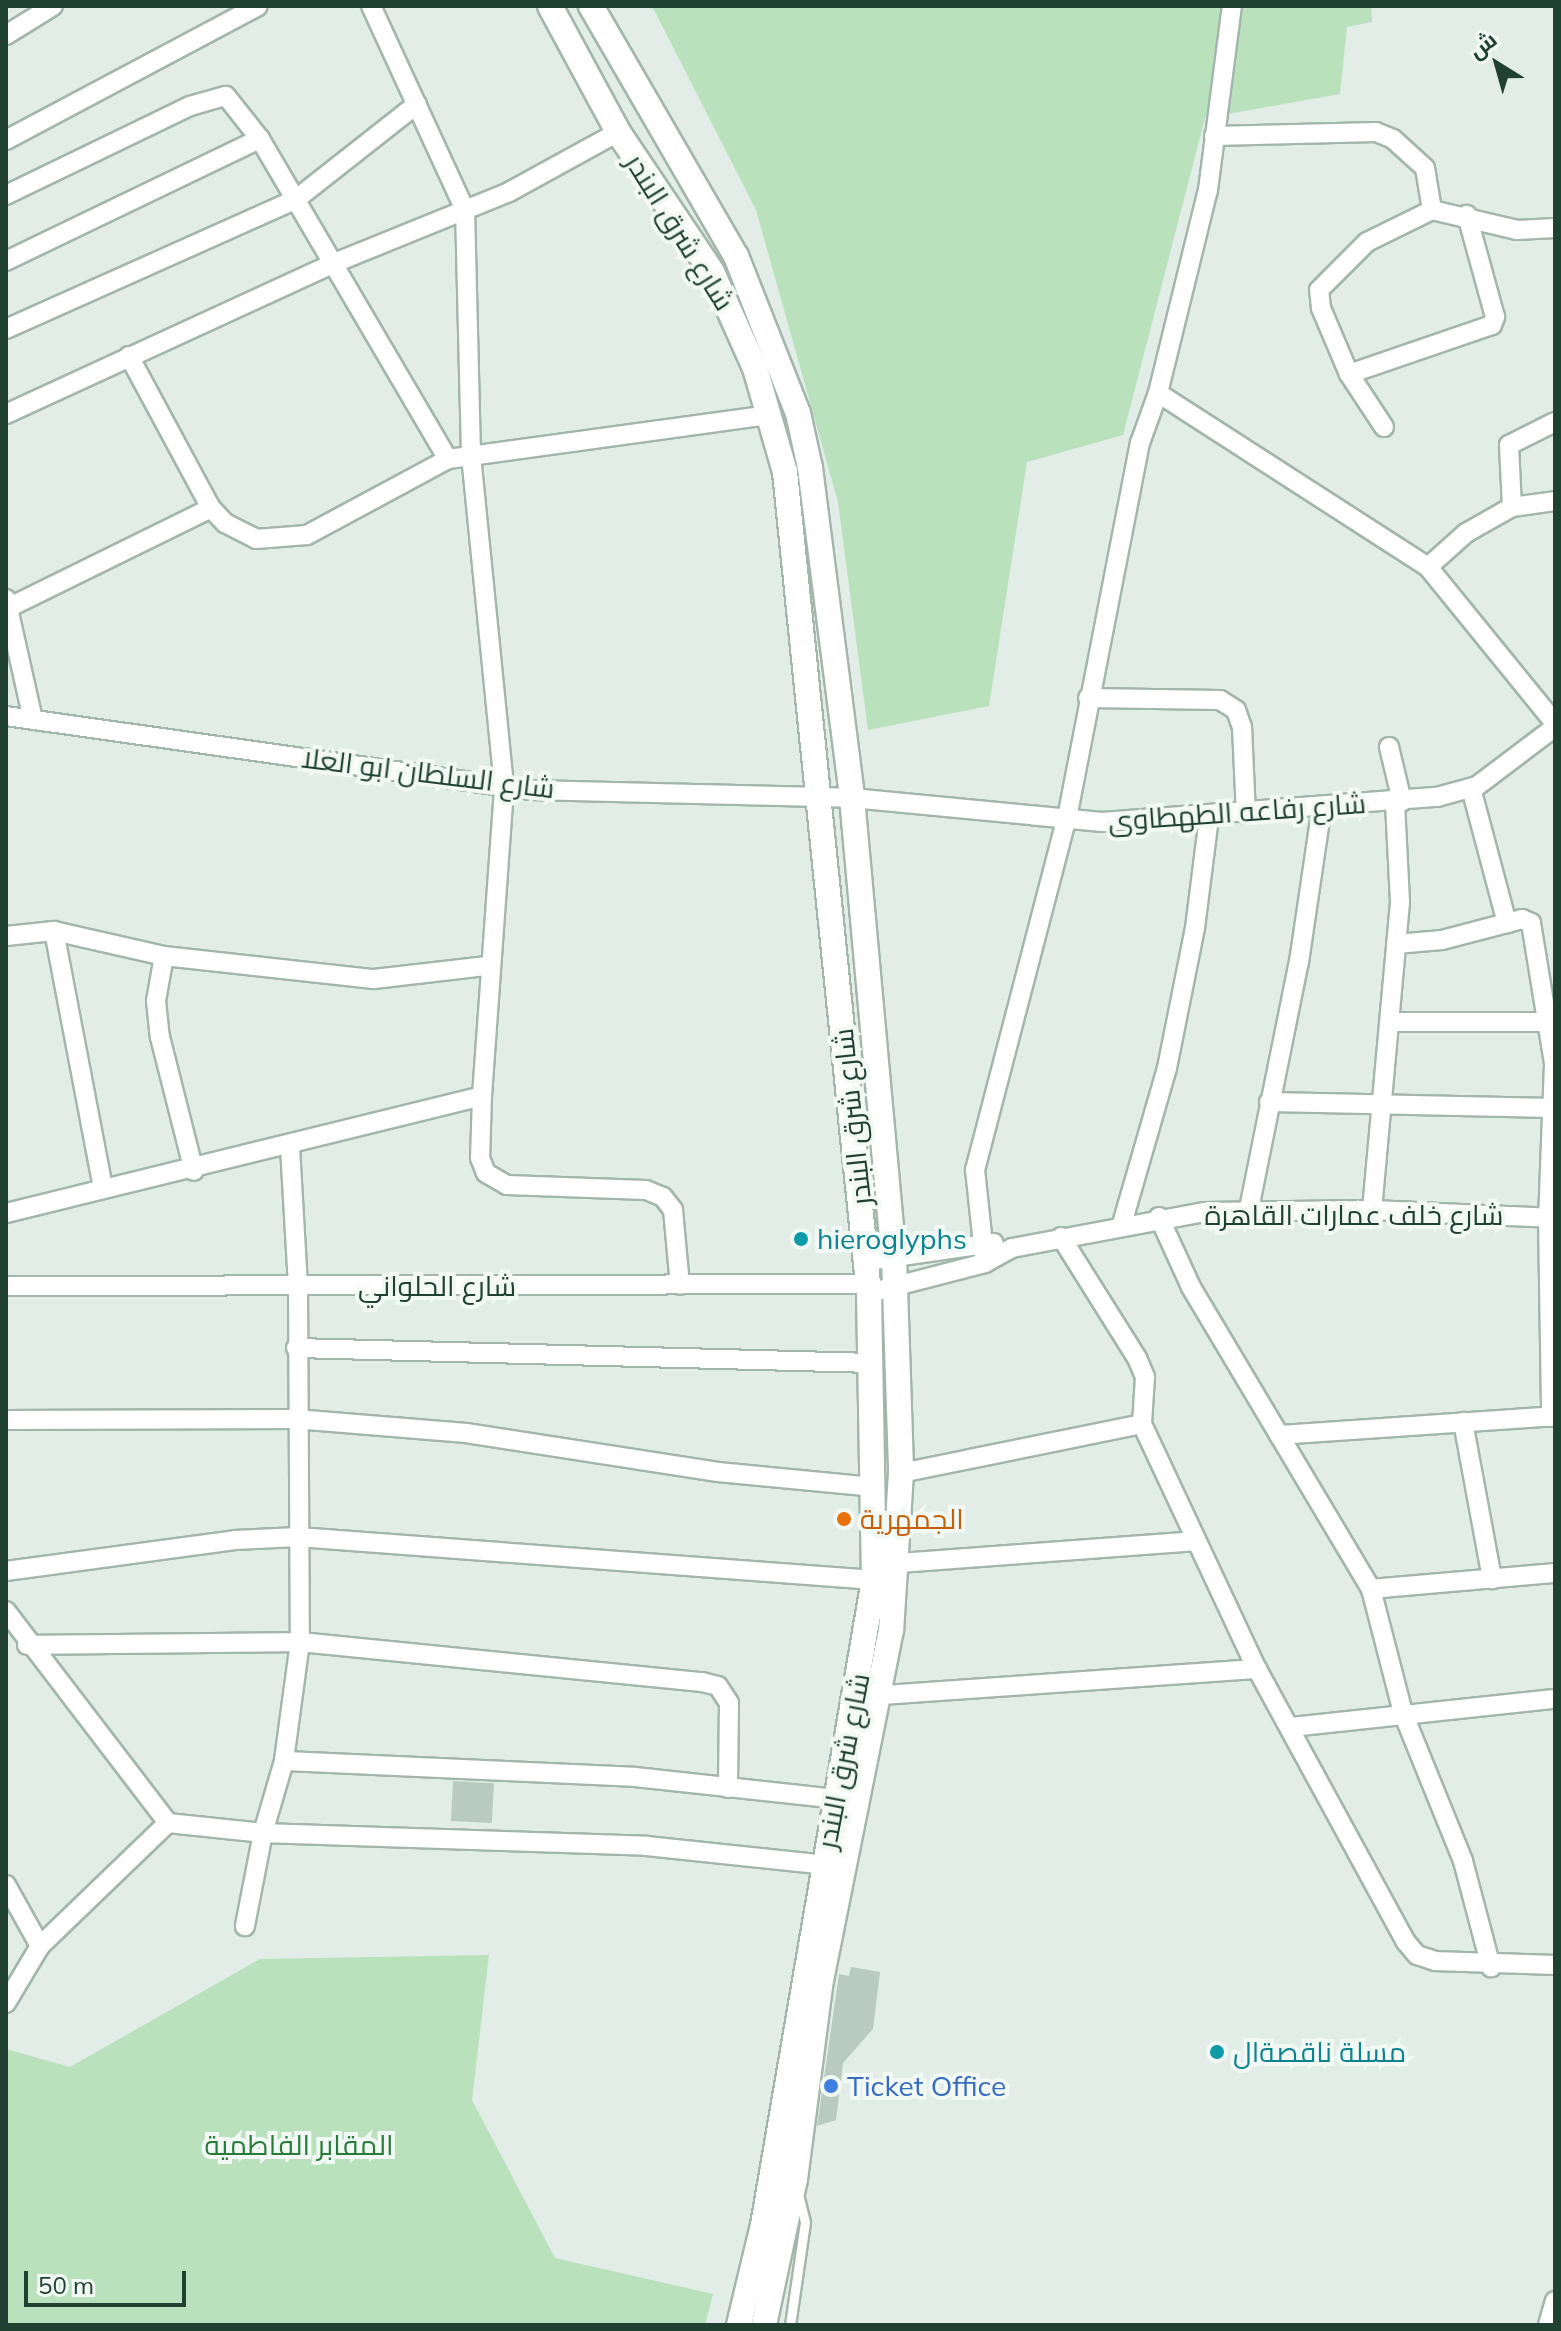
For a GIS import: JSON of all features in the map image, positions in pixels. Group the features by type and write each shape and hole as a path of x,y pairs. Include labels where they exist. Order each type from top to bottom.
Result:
{"main road":[{"name":"شارع شرق البندر","path":"550,6 618,132 712,272 770,415 785,472 868,1279 875,1487 874,1580 855,1697 846,1799 774,2228 764,2325"},
{"name":"شارع شرق البندر","path":"591,6 743,268 798,413 810,468 852,798 894,1257 901,1473 898,1563 879,1696 846,1799"},
{"path":"618,132 637,117 653,114"},
{"path":"646,175 662,173 675,153"},
{"name":"شارع شرق البندر","path":"739,2325 795,2179 790,2126"}],"street":[{"path":"6,35 53,6"},
{"path":"6,140 258,6"},
{"path":"371,6 465,210 471,454 504,786 487,966 480,1158 486,1173 507,1185 646,1190 663,1197 673,1210 680,1285"},
{"path":"985,1263 975,1170 1067,818 1140,443 1158,393 1208,190 1232,6"},
{"path":"6,195 213,96 226,96 238,105 260,139 448,459"},
{"path":"6,329 295,200 417,104"},
{"path":"6,414 332,264 465,210 618,132"},
{"path":"1214,136 1376,132 1393,139 1425,168 1432,210"},
{"path":"6,261 260,139"},
{"path":"1384,427 1349,374 1321,308 1319,290 1367,242 1432,210 1467,215 1517,230 1555,228"},
{"path":"1349,374 1492,325 1495,317 1467,215"},
{"path":"129,356 211,508 240,533 279,541 307,535 448,459 770,415"},
{"path":"1158,393 1428,567 1555,725"},
{"path":"1512,507 1509,445 1555,422"},
{"path":"1428,567 1466,533 1512,507 1555,501"},
{"path":"33,720 8,603 211,508"},
{"path":"1088,698 1220,700 1236,710 1242,727 1246,814"},
{"name":"شارع السلطان ابو العلا","path":"6,716 504,786 852,798"},
{"name":"شارع رفاعه الطهطاوى","path":"852,798 1067,818 1209,817 1398,801 1471,788 1555,725"},
{"path":"1372,1210 1384,1105 1400,902 1398,801 1389,747"},
{"path":"1471,788 1507,923"},
{"path":"1249,1209 1299,962 1322,807"},
{"path":"1122,1224 1167,1068 1195,928 1209,817"},
{"path":"1279,1435 1553,1416 1552,1022 1531,923 1522,919 1442,940 1396,944"},
{"path":"6,936 54,931 164,956 374,979 487,966"},
{"path":"54,931 103,1187"},
{"path":"164,956 156,1001 160,1037 194,1171"},
{"path":"1389,1022 1552,1022"},
{"path":"6,1213 103,1187 194,1171 482,1096"},
{"path":"1269,1102 1553,1108"},
{"path":"245,1926 263,1833 284,1761 300,1642 295,1419 298,1287 290,1147"},
{"name":"شارع خلف عمارات القاهرة","path":"868,1279 895,1287 985,1263 1012,1248 1159,1217 1249,1209 1551,1217"},
{"path":"1159,1217 1191,1287 1371,1589 1403,1713 1463,1861 1491,1967"},
{"path":"1061,1237 1137,1358 1145,1377 1142,1424 1195,1541 1257,1669 1406,1942 1417,1955 1435,1961 1491,1967 1555,1965"},
{"name":"شارع خلف عمارات القاهرة","path":"868,1279 894,1257 982,1242 1012,1248"},
{"name":"شارع الحلواني","path":"6,1286 680,1285 868,1279"},
{"path":"296,1348 871,1363"},
{"path":"6,1420 295,1419 466,1433 718,1472 875,1487"},
{"path":"1463,1422 1492,1579"},
{"path":"901,1473 1142,1424"},
{"path":"6,1571 235,1540 298,1537 874,1580"},
{"path":"898,1563 1195,1541"},
{"path":"1371,1589 1555,1573"},
{"path":"6,1611 27,1645 168,1823 263,1833 646,1846 833,1865"},
{"path":"27,1645 300,1642 718,1686 726,1693 731,1718 728,1788"},
{"path":"855,1697 1257,1669"},
{"path":"1291,1727 1555,1699"},
{"path":"284,1761 635,1777 846,1799"},
{"path":"6,2003 40,1946 168,1823"},
{"path":"6,1885 40,1946"},
{"path":"1548,2325 1555,2301"}],"lane":[{"path":"790,2325 805,2222 795,2179"}],"green space":[{"path":"652,6 1371,6 1372,22 1347,27 1340,94 1205,118 1123,435 1027,462 989,706 868,730 838,502 756,210"},
{"name":"المقابر الفاطمية","path":"489,1955 472,2100 555,2258 713,2294 705,2325 6,2325 6,2049 70,2067 260,1959"}],"building":[{"path":"453,1781 494,1783 492,1823 451,1821"},
{"path":"851,1967 880,1972 873,2029 843,2063 836,2120 817,2126 839,1974 849,1976"}],"place":[{"name":"hieroglyphs","path":"801,1239"},
{"name":"الجمهرية","path":"844,1519"},
{"name":"مسلة ناقصةال","path":"1217,2052"},
{"name":"Ticket Office","path":"831,2086"}]}
